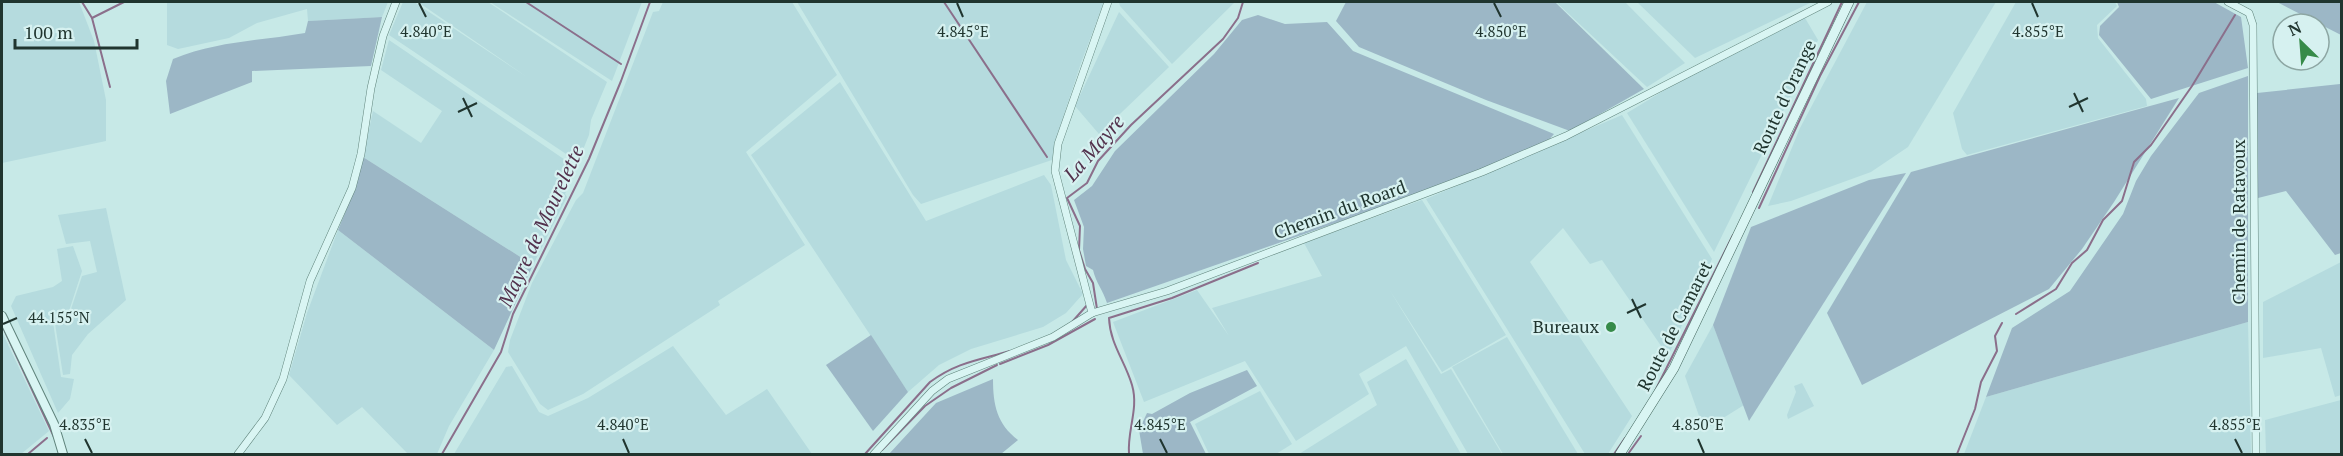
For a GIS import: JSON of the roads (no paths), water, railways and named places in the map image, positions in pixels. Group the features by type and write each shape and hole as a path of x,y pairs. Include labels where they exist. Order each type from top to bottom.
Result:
{"main road":[{"name":"Route d'Orange","path":"1751,208 1849,2"},
{"name":"Route de Camaret","path":"1620,454 1674,368 1751,208"}],"street":[{"path":"238,454 265,418 283,379 310,281 352,188 361,154 383,36 396,2"},
{"path":"1092,313 1055,171 1058,144 1108,2"},
{"name":"Chemin du Roard","path":"874,454 932,392 948,379 1053,337 1092,313 1167,291 1482,172 1566,136 1828,2"},
{"name":"Chemin de Ratavoux","path":"2228,2 2249,14 2253,25 2256,454"},
{"path":"2,316 54,424 63,454"}],"waterway":[{"path":"82,2 92,18 110,87"},
{"path":"92,18 124,2"},
{"path":"526,2 621,64"},
{"name":"Mayre de Mourelette","path":"442,454 501,352 513,314 589,159 650,2"},
{"path":"944,2 1047,157"},
{"name":"La Mayre","path":"1097,309 1093,283 1085,269 1079,250 1080,226 1067,198 1087,183 1098,161 1131,125 1223,39 1238,18 1243,2"},
{"path":"1753,192 1842,2"},
{"path":"1759,208 1820,76 1859,2"},
{"path":"2016,314 2056,289 2072,263 2087,250 2103,220 2122,201 2134,162 2151,145 2192,86 2235,15"},
{"path":"1655,391 1733,235"},
{"path":"1129,454 1134,394 1112,336 1109,318 1172,298 1258,263"},
{"path":"1072,322 1088,304"},
{"name":"La Mayre","path":"1000,364 1048,345 1095,319"},
{"path":"1957,454 1975,409 1981,382 1997,351 1995,336 2002,323"},
{"path":"2,325 54,437"},
{"path":"865,454 930,382 959,366 1010,351"},
{"name":"La Mayre","path":"882,450 925,406 951,388 997,365"},
{"path":"1628,454 1641,436"},
{"path":"28,454 47,438"},
{"path":"1614,454 1625,438"}],"place":[{"name":"Bureaux","path":"1611,327"}]}
